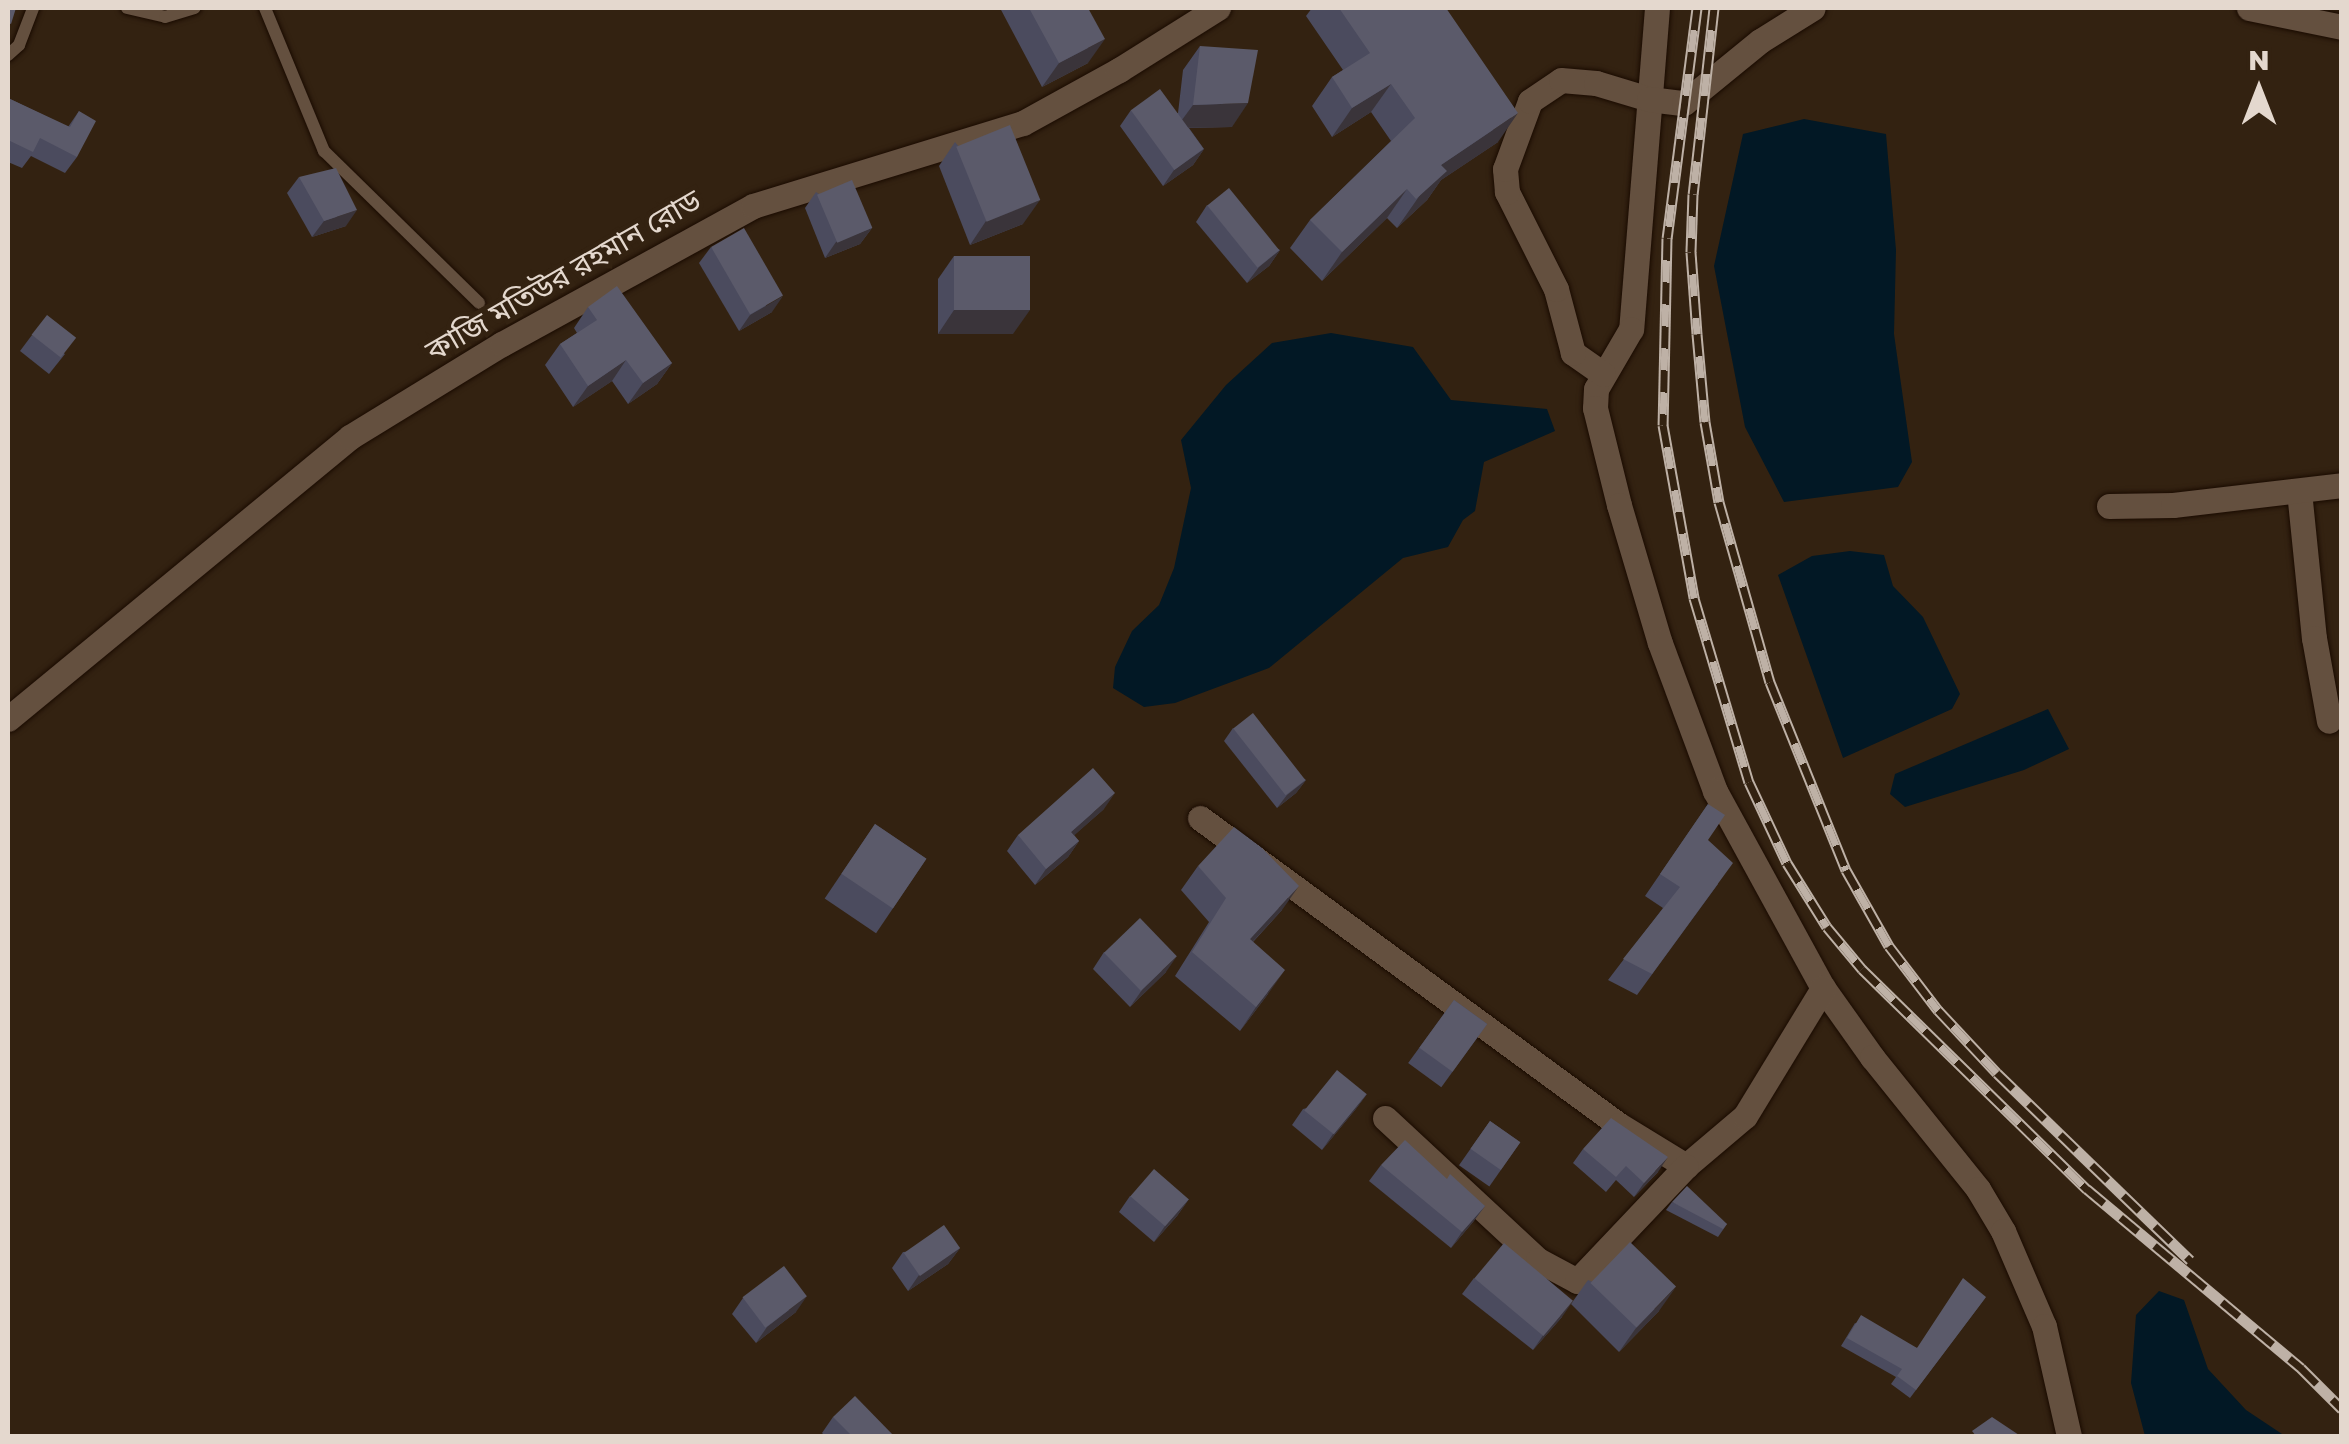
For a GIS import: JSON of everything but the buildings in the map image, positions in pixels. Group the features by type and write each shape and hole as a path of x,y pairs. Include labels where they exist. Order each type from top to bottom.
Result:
{"street":[{"name":"কাজি মতিউর রহমান রোড","path":"8,719 350,437 502,344 753,206 1023,122 1119,70 1218,8"},
{"path":"1657,8 1631,329 1603,374 1595,408 1660,643 1715,791 1823,988 1872,1057 1978,1190 2003,1231 2044,1326 2069,1436"},
{"path":"1603,374 1573,353 1556,289 1506,192 1504,168 1530,101 1561,80 1612,86 1649,99 1684,103 1760,41 1813,8"},
{"path":"2249,8 2342,27"},
{"path":"2109,506 2172,505 2342,485"},
{"path":"2299,490 2314,638 2329,721"},
{"path":"1200,818 1618,1125 1686,1166"},
{"path":"1385,1118 1538,1260 1577,1281 1686,1166 1745,1116 1823,988"}],"lane":[{"path":"8,55 19,45 34,8"},
{"path":"127,8 165,16 195,8"},
{"path":"265,8 324,151 479,303"}],"water":[{"path":"1804,119 1886,134 1896,250 1894,334 1912,462 1898,487 1784,502 1745,427 1714,266 1743,134"},
{"path":"1331,333 1413,347 1451,400 1547,409 1555,431 1484,462 1475,511 1463,520 1448,547 1403,558 1269,668 1175,703 1144,707 1113,688 1115,667 1132,631 1159,605 1174,568 1191,488 1181,440 1226,385 1272,343"},
{"path":"1850,551 1884,555 1893,586 1923,617 1960,694 1952,709 1843,758 1778,575 1812,556"},
{"path":"2048,709 2069,749 2024,770 1905,807 1890,794 1895,774"},
{"path":"2159,1291 2184,1300 2208,1369 2246,1410 2285,1436 2145,1436 2131,1383 2136,1315"}],"railway":[{"path":"1697,8 1667,238 1663,425 1694,598 1749,782 1787,863 1827,927 1862,969 2087,1189 2301,1368 2342,1409"},
{"path":"1714,8 1693,194 1691,252 1697,334 1705,422 1719,502 1770,682 1846,870 1889,946 1938,1010 1997,1073 2190,1260"}]}
